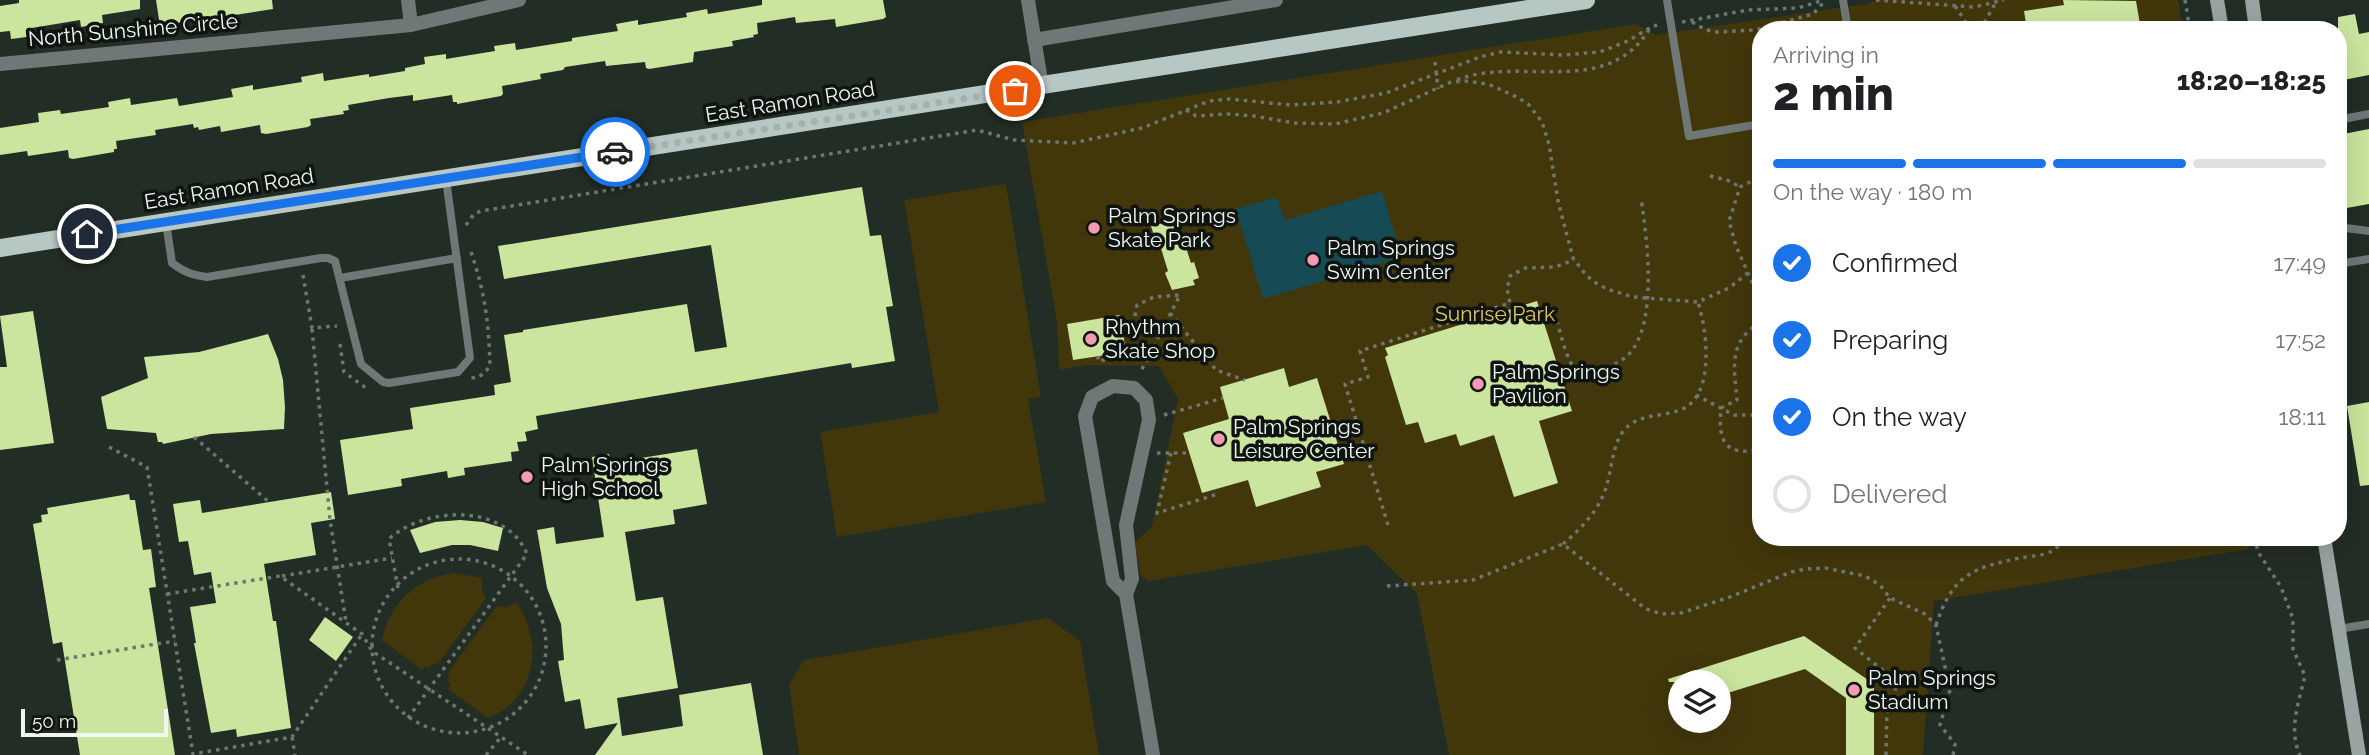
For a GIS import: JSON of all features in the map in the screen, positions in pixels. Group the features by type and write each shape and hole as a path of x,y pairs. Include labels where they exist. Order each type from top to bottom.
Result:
{"main road":[{"name":"East Ramon Road","path":"0,248 1586,0"},
{"path":"2217,0 2220,21"},
{"path":"2252,0 2255,21"},
{"path":"2325,546 2359,755"}],"street":[{"path":"408,0 411,25"},
{"name":"North Sunshine Circle","path":"0,64 411,25 519,0"},
{"path":"1028,0 1042,87"},
{"path":"1034,40 1276,0"},
{"path":"1126,594 1112,581 1086,416 1092,397 1113,386 1134,388 1146,400 1149,419 1126,525 1132,579 1126,594 1153,755"}],"lane":[{"path":"1667,0 1689,136 1752,125"},
{"path":"1843,0 1846,21"},
{"path":"2347,118 2369,114"},
{"path":"166,222 173,263 184,272 194,275 206,277 328,258 334,261 358,357 367,370 389,383 458,372 466,365 471,353 445,177"},
{"path":"2347,228 2369,231"},
{"path":"340,278 457,258"},
{"path":"2347,263 2369,259"},
{"path":"2339,629 2369,624"}],"path":[{"path":"1788,21 1813,14 1825,0"},
{"path":"464,228 468,219 481,211 977,130 1014,140 1073,143 1142,128 1209,101 1228,99 1290,105 1364,98 1386,93 1480,57 1501,52 1563,55 1600,52 1628,41 1651,27 1748,10 1798,8 1825,0"},
{"path":"1876,0 1974,7 2004,0"},
{"path":"2185,0 2188,21"},
{"path":"1985,21 1995,4"},
{"path":"1954,5 1965,21"},
{"path":"1690,22 1717,32 1752,30"},
{"path":"1186,110 1196,116 1227,114 1294,123 1335,124 1383,113 1451,82 1483,73 1562,73 1587,69 1627,56 1641,44 1651,27"},
{"path":"1434,62 1438,89"},
{"path":"1451,82 1476,82 1499,87 1520,98 1536,113 1546,133 1558,201 1574,260 1596,283 1620,294 1647,299 1698,302 1729,288 1752,271"},
{"path":"1710,176 1740,187"},
{"path":"1752,181 1740,187 1729,221 1736,246 1752,280"},
{"path":"1557,321 1574,369 1582,373 1596,371 1618,362 1633,349 1647,299 1648,253 1641,198"},
{"path":"466,379 479,377 490,367 485,295 469,247"},
{"path":"1388,525 1345,384 1368,377 1360,351 1510,303 1507,289 1510,276 1525,268 1555,267 1574,260"},
{"path":"301,261 312,328 330,520 346,622"},
{"path":"1134,388 1149,352 1180,295 1154,297 1137,305 1135,316"},
{"path":"1387,586 1473,580 1563,544 1576,533 1598,505 1607,486 1622,432 1634,421 1682,410 1696,395 1707,359 1705,330 1698,302"},
{"path":"1170,313 1216,369 1245,380"},
{"path":"312,328 337,326 344,372 375,394"},
{"path":"1721,408 1737,400 1737,345 1752,327"},
{"path":"1098,356 1098,360 1149,352"},
{"path":"1696,395 1734,415 1752,415"},
{"path":"1149,419 1223,398"},
{"path":"1721,408 1720,434 1726,445 1735,452 1752,451"},
{"path":"194,437 269,502"},
{"path":"108,447 147,467 192,755 292,737"},
{"path":"1142,453 1190,453"},
{"path":"1171,453 1157,513 1218,494"},
{"path":"398,588 389,539 410,524 448,516 485,518 507,528 523,545 527,554 408,718"},
{"path":"1563,544 1646,609 1662,614 1681,613 1730,597 1791,572 1825,568 1864,576 1880,585 1889,598 1925,614 1936,625"},
{"path":"1953,755 1955,744 1940,725 1950,690 1936,625 1942,606 1965,575 1987,565 2050,552 2058,546"},
{"path":"2256,546 2281,587 2293,619 2293,649 2305,676 2295,715 2295,745 2300,755"},
{"path":"167,594 393,558"},
{"path":"450,559 489,563 511,575 528,588 545,628 547,650 539,679 523,706 508,718 479,732 449,733 408,718 386,698 377,683 372,651 374,630 398,588 419,568 435,561 450,559"},
{"path":"280,576 362,634 372,651 528,755"},
{"path":"1886,755 1887,707 1896,697 1895,680 1854,648 1889,598"},
{"path":"295,755 292,737 362,634"},
{"path":"57,660 175,641"},
{"path":"486,755 501,737"}],"green space":[{"name":"Sunrise Park","path":"1877,0 2178,0 2182,21 1752,21 1752,546 2248,546 2248,549 1934,601 1923,755 1449,755 1417,594 1367,545 1148,581 1140,574 1135,542 1152,527 1178,399 1159,366 1085,365 1059,370 1057,322 1022,122 1636,24 1655,35 1866,4"},
{"path":"1006,184 1041,397 1028,399 1046,502 837,537 820,432 939,412 904,200"},
{"path":"456,573 482,578 482,590 486,598 439,663 429,668 425,666 422,670 382,640 386,626 391,614 407,594 429,580"},
{"path":"517,603 531,635 531,668 517,698 488,718 448,689 451,685 448,681 449,671 497,606 506,607"},
{"path":"1048,618 1080,641 1099,755 799,755 789,684 804,660"}],"water":[{"path":"1382,191 1402,257 1263,299 1236,209 1277,197 1285,220"}],"building":[{"path":"19,0 140,0 140,9 102,15 103,23 81,27 80,20 32,28 34,36 11,39 10,31 0,32 0,6 19,3"},
{"path":"156,0 272,0 273,9 228,16 229,23 208,26 207,18 160,26"},
{"path":"762,0 883,0 886,17 836,27 835,19 796,23 795,17 757,23 758,34 753,35 754,37 732,41 733,46 694,52 693,62 649,69 646,68 645,62 606,66 605,61 565,67 563,70 540,74 541,79 502,86 501,96 457,104 453,102 452,95 413,101 413,95 389,98 348,105 349,110 343,111 344,114 310,119 311,125 308,127 266,134 261,133 260,125 221,132 220,126 199,130 198,127 194,128 193,124 155,130 156,135 116,141 117,149 114,149 114,152 73,159 69,158 68,150 28,156 27,151 0,155 0,128 39,122 38,113 60,110 61,114 109,107 108,102 130,98 131,105 177,98 179,106 233,97 231,89 253,85 253,90 302,82 301,77 323,73 324,81 369,74 369,77 405,71 405,68 425,64 424,57 446,54 446,59 495,51 494,46 515,43 516,50 572,41 572,38 618,31 616,24 638,20 638,25 687,17 686,13 707,9 708,14 762,5"},
{"path":"2063,0 2136,1 2139,21 2026,21 2024,11 2064,5"},
{"path":"2355,14 2359,34 2369,32 2369,75 2347,79 2347,21 2338,21 2338,17"},
{"path":"2369,129 2369,204 2347,208 2347,133"},
{"path":"862,187 870,236 881,235 893,306 886,307 895,361 852,368 851,363 536,416 538,429 525,432 527,441 517,442 519,451 511,452 512,461 464,468 465,475 448,478 447,471 401,479 402,486 348,495 340,440 413,429 410,408 495,395 494,385 511,382 504,335 687,304 695,352 727,347 711,245 504,279 498,246"},
{"path":"1177,220 1191,263 1194,262 1199,278 1193,280 1195,285 1172,290 1165,273 1168,271 1159,242 1156,242 1151,226"},
{"name":"Palm Springs Pavilion","path":"1537,301 1572,411 1539,421 1558,483 1514,497 1494,435 1460,446 1456,434 1425,443 1418,422 1406,425 1385,357 1388,355 1385,348"},
{"path":"33,311 54,443 0,450 0,367 7,367 0,316"},
{"path":"1120,315 1126,352 1073,360 1067,324"},
{"path":"268,334 283,380 284,429 211,434 163,444 158,442 156,433 107,429 101,397 148,378 144,357 199,352"},
{"name":"Palm Springs Leisure Center","path":"1284,368 1289,387 1317,378 1344,464 1316,472 1321,487 1256,507 1248,480 1202,493 1183,433 1229,419 1220,387"},
{"path":"2369,402 2369,485 2360,486 2347,406"},
{"path":"697,449 707,504 673,510 675,524 625,532 636,601 663,597 678,688 617,698 622,736 683,726 679,695 751,683 763,755 595,755 618,723 585,729 580,699 565,702 558,661 564,660 561,624 547,588 537,530 554,527 556,544 604,537 592,457 609,454 610,463"},
{"path":"331,492 335,519 311,523 316,555 264,564 273,621 276,621 291,728 237,737 236,729 211,733 190,607 216,603 211,572 194,575 188,541 179,542 173,504 200,500 202,513"},
{"path":"129,494 130,500 135,500 143,550 151,549 156,587 149,588 175,755 80,755 62,642 53,644 33,524 42,522 41,515 48,514 47,508"},
{"path":"435,522 483,522 503,528 498,551 470,545 452,545 420,553 410,530"},
{"path":"325,617 353,637 336,661 309,640"},
{"name":"Palm Springs Stadium","path":"1804,636 1874,684 1874,755 1846,755 1846,698 1805,669 1731,692 1731,670 1696,670"}],"way so far":[{"path":"615,152 1015,91"}],"place":[{"name":"Palm Springs Skate Park","path":"1094,228"},
{"name":"Palm Springs Swim Center","path":"1313,260"},
{"name":"Rhythm Skate Shop","path":"1091,339"},
{"name":"Palm Springs Pavilion","path":"1478,384"},
{"name":"Palm Springs Leisure Center","path":"1219,439"},
{"name":"Palm Springs High School","path":"527,477"},
{"name":"Palm Springs Stadium","path":"1854,690"}],"route":[{"path":"87,234 615,152"}]}
